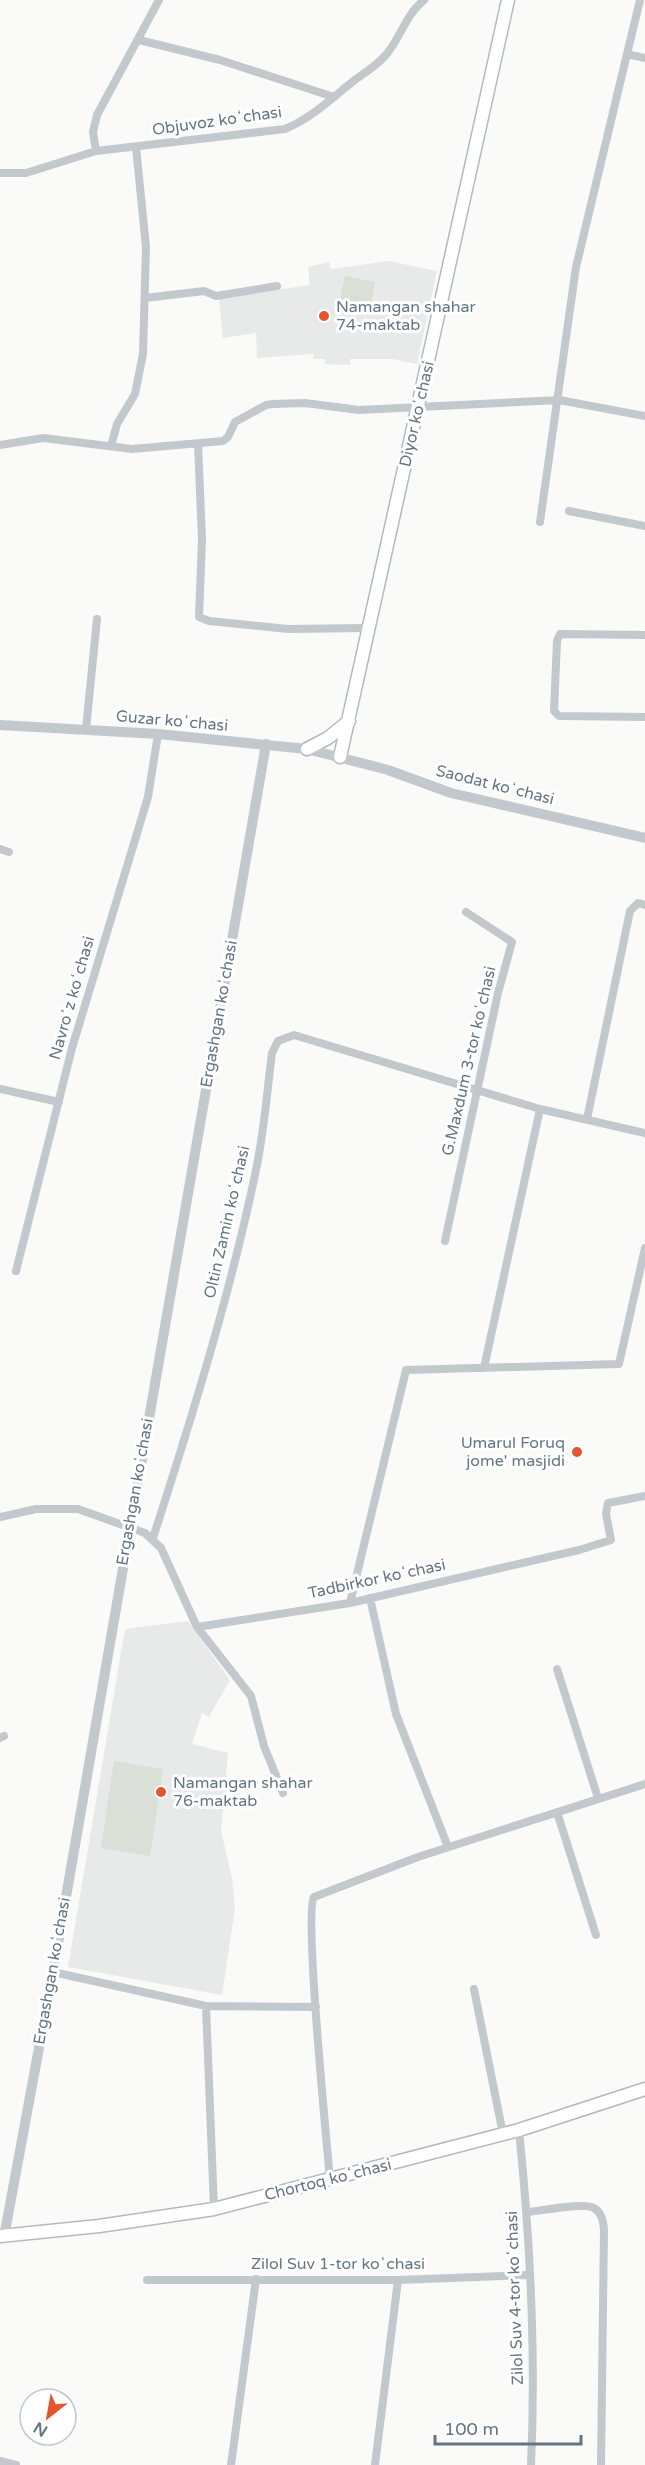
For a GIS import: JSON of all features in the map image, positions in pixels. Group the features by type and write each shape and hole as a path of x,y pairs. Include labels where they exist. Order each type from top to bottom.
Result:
{"main road":[{"name":"Diyor koʻchasi","path":"340,757 508,0"},
{"path":"307,749 328,738 349,721"},
{"name":"Chortoq koʻchasi","path":"2,2236 214,2208 519,2130 645,2089"}],"street":[{"path":"96,151 93,132 98,115 159,0"},
{"name":"Objuvoz koʻchasi","path":"0,173 26,173 96,151 285,129 298,123 334,97 386,56 412,9 424,0"},
{"path":"540,522 576,267 640,0"},
{"path":"139,40 220,60 334,97"},
{"path":"627,54 645,58"},
{"path":"111,446 117,424 135,394 143,354 146,247 136,147"},
{"path":"145,298 204,291 216,296 277,286"},
{"path":"0,445 43,438 132,449 223,441 228,437 235,422 266,405 305,403 360,410 559,400 645,416"},
{"path":"198,444 202,539 199,617 209,621 288,629 369,627"},
{"path":"569,511 645,526"},
{"path":"86,729 97,619"},
{"path":"645,634 560,634 557,640 554,711 559,716 645,717"},
{"name":"Guzar koʻchasi","path":"0,725 158,734 266,744 307,749 340,757"},
{"name":"Navroʻz koʻchasi","path":"16,1271 72,1048 148,797 158,734"},
{"name":"Ergashgan koʻchasi","path":"2,2236 53,1972 266,744"},
{"name":"Saodat koʻchasi","path":"340,757 388,770 452,793 645,838"},
{"path":"0,849 9,852"},
{"path":"587,1119 630,912 638,903 645,905"},
{"name":"G.Maxdum 3-tor koʻchasi","path":"445,1241 476,1091 512,942 466,912"},
{"name":"Oltin Zamin koʻchasi","path":"153,1538 190,1424 235,1262 257,1167 274,1046 285,1037 294,1035 476,1091"},
{"path":"0,1089 59,1102"},
{"path":"476,1091 540,1109 645,1133"},
{"path":"484,1368 540,1109"},
{"path":"350,1603 406,1370 619,1364 645,1248"},
{"name":"Tadbirkor koʻchasi","path":"197,1627 350,1603 579,1550 611,1540 606,1514 608,1503 645,1496"},
{"path":"0,1517 36,1509 78,1509 129,1525 153,1538 161,1548 197,1627 251,1696 264,1746 283,1793"},
{"path":"370,1598 396,1714 448,1847"},
{"path":"557,1668 598,1798"},
{"path":"330,2180 310,1908 314,1897 448,1847 645,1784"},
{"path":"557,1812 596,1935"},
{"path":"53,1972 206,2006 316,2007"},
{"path":"474,1989 503,2134"},
{"path":"206,2006 214,2208"},
{"name":"Zilol Suv 4-tor koʻchasi","path":"519,2130 527,2212 534,2406 531,2465"},
{"path":"527,2212 587,2206 597,2211 602,2217 604,2229 601,2465"},
{"name":"Zilol Suv 1-tor koʻchasi","path":"147,2280 398,2280 528,2275"},
{"path":"231,2465 256,2279"},
{"path":"375,2465 398,2280"},
{"path":"0,2461 16,2465"}],"shaded area":[{"name":"Namangan shahar 74-maktab","path":"389,261 437,271 417,364 392,359 350,359 350,365 325,364 325,359 313,359 313,354 257,358 256,333 223,338 219,299 310,285 308,267 329,262 331,269"},
{"path":"345,276 375,282 369,315 338,309"},
{"name":"Namangan shahar 76-maktab","path":"188,1621 230,1680 209,1717 202,1713 192,1744 228,1753 221,1831 232,1878 235,1908 222,1995 68,1967 125,1629"},
{"path":"114,1761 163,1769 150,1856 101,1848"}],"place":[{"name":"Namangan shahar 74-maktab","path":"324,316"},
{"name":"Umarul Foruq jome' masjidi","path":"577,1452"},
{"name":"Namangan shahar 76-maktab","path":"161,1792"}]}
